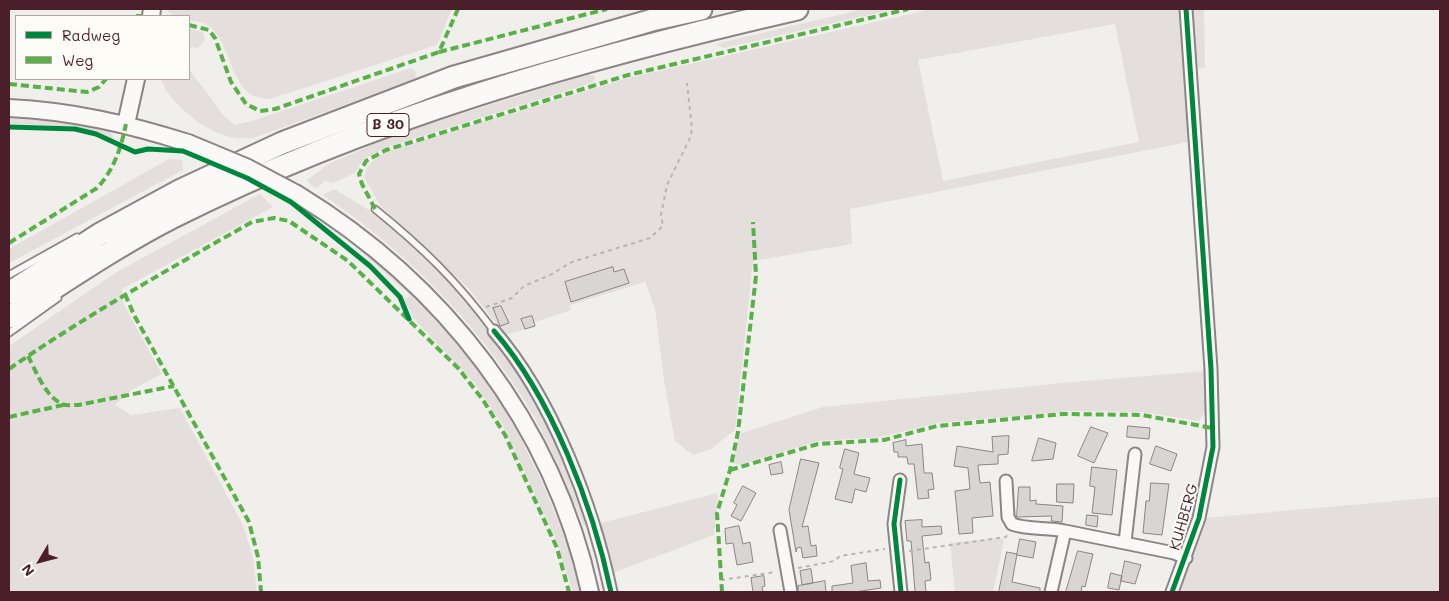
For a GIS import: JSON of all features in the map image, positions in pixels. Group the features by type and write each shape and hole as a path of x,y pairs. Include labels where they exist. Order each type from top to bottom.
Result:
{"highway":[{"name":"B 30","path":"9,293 100,234 181,190 282,143 454,77 656,19 701,9"},
{"name":"B 30","path":"9,317 119,248 172,218 231,189 343,142 462,98 660,40 797,9"}],"main road":[{"path":"126,124 136,80"},
{"path":"9,108 59,112 126,124 188,143 248,168 297,194 336,218 398,267 435,302 498,381 526,428 551,475 566,512 590,592"}],"street":[{"name":"KUHBERG","path":"1172,592 1199,518 1213,447 1211,368 1186,9"},
{"path":"494,331 535,391 569,457 598,539 610,592"},
{"path":"1125,542 1135,454"},
{"path":"900,480 894,524 901,592"},
{"path":"1006,482 1008,517 1012,524 1019,527 1048,527 1125,542 1186,558"},
{"path":"780,530 791,592"},
{"path":"1051,592 1065,531"}],"lane":[{"path":"126,212 181,190"},
{"path":"375,209 423,248 479,309 494,331"},
{"path":"9,276 85,232"},
{"path":"84,278 119,248"},
{"path":"9,333 62,294"}],"path":[{"path":"479,309 512,298 524,286 550,275 572,262 650,238 657,233 663,226 661,215 667,185 690,138 692,128 687,83"},
{"path":"721,580 834,562 840,556 897,549 904,551 944,548 950,543 1006,537 1012,524"}],"shaded area":[{"path":"166,9 452,9 437,45 270,99 254,96 244,88 220,39 213,29 203,23 190,21 190,15 172,15"},
{"path":"864,9 895,9 724,48 715,44"},
{"path":"932,9 1181,9 1188,142 850,209 852,244 753,261 735,430 711,449 693,455 675,441 664,380 655,309 645,282 570,305 571,310 535,322 536,326 505,335 469,289 381,207 365,179 368,167 385,152 628,78","holes":["1115,24 1139,142 943,181 918,60"]},
{"path":"1192,9 1204,9 1205,68 1196,69"},
{"path":"190,29 203,32 205,40 198,48 190,47"},
{"path":"411,68 416,72 415,79 254,138 237,138 221,134 200,123 171,97 161,80 190,80 190,70 224,116 235,125"},
{"path":"589,74 596,77 592,83 384,148 363,160 355,173 333,183 325,181 317,188 312,186 307,180 330,163 400,133"},
{"path":"9,114 104,126 113,136 113,140 78,127 9,124"},
{"path":"169,159 182,160 183,170 9,263 9,249"},
{"path":"334,189 376,215 405,238 434,265 485,325 509,358 549,425 570,466 591,526 584,526 550,448 526,403 483,343 460,315 409,263 382,239 323,195"},
{"path":"260,194 273,207 122,289 124,305 162,374 133,389 115,405 131,415 180,408 243,525 253,558 257,592 9,592 9,346 115,273"},
{"path":"301,203 371,251 440,321 472,358 516,429 542,482 577,567 584,592 573,592 555,537 502,424 475,384 414,319 404,299 411,296 346,238"},
{"path":"1206,371 1208,408 1199,421 1143,412 1073,411 937,423 881,437 818,441 740,465 733,463 739,434 823,407 1072,382"},
{"path":"718,493 714,535 610,574 597,524"},
{"path":"1440,497 1440,592 1179,592 1205,518"},
{"path":"997,538 1004,540 993,592 955,592 950,543"}],"building":[{"path":"613,267 614,272 624,269 629,283 571,302 565,282"},
{"path":"501,306 509,323 500,326 493,308"},
{"path":"532,316 535,326 525,329 521,319"},
{"path":"1128,426 1150,428 1149,439 1127,437"},
{"path":"1091,427 1108,433 1094,463 1078,456"},
{"path":"1009,436 1008,454 998,455 998,464 978,465 980,483 990,482 993,516 972,518 973,533 959,534 955,491 970,489 968,468 954,466 957,446 993,452 992,437"},
{"path":"1039,438 1056,443 1053,459 1032,461"},
{"path":"906,440 906,446 922,444 924,473 932,473 934,489 928,490 929,498 918,499 914,464 908,464 907,457 898,457 898,452 894,452 893,443"},
{"path":"1156,446 1177,454 1171,471 1150,464"},
{"path":"845,449 859,453 854,474 870,478 866,492 855,489 852,503 835,499 843,469 840,468"},
{"path":"801,459 819,463 802,527 808,526 811,546 816,545 817,556 803,558 801,547 797,548 796,552 789,510"},
{"path":"781,462 783,473 771,475 769,465"},
{"path":"1092,467 1117,470 1112,515 1092,513 1095,487 1090,486"},
{"path":"1151,483 1169,484 1162,535 1143,533 1146,501 1149,501"},
{"path":"1057,484 1074,484 1073,503 1057,502"},
{"path":"743,486 756,493 741,521 731,516 737,505 734,503"},
{"path":"1019,487 1030,487 1030,501 1036,500 1036,504 1063,506 1062,522 1051,521 1052,516 1017,517"},
{"path":"1087,515 1098,516 1097,527 1086,525"},
{"path":"922,520 922,527 941,526 942,534 922,536 925,563 929,562 931,580 925,581 926,592 915,592 911,541 907,541 905,521"},
{"path":"739,526 743,544 750,542 753,562 737,565 733,543 726,544 725,529"},
{"path":"1020,539 1036,542 1033,558 1017,555"},
{"path":"1078,551 1093,554 1085,587 1082,586 1081,592 1066,592"},
{"path":"1007,552 1017,554 1012,582 1040,588 1040,592 999,592"},
{"path":"1125,561 1141,565 1135,584 1121,581"},
{"path":"866,563 868,581 880,580 881,588 855,592 832,592 832,586 853,583 851,566"},
{"path":"811,569 813,583 802,585 800,571"},
{"path":"1111,573 1122,576 1119,590 1108,588"},
{"path":"764,576 765,586 762,587 763,592 753,592 751,578"},
{"path":"825,581 826,592 798,592 798,586"}],"marked path":[{"path":"190,25 209,30 215,38 231,82 246,104 260,111 275,109 439,52 458,9"},
{"path":"439,52 607,9"},
{"path":"375,209 359,174 366,161 386,150 628,75 908,9"},
{"path":"9,84 87,92 99,87 105,80"},
{"path":"9,243 97,188 108,174 116,158 126,124"},
{"path":"9,369 98,311 252,222 274,218 289,221 348,261 458,368 483,400 505,435 557,548 569,592"},
{"path":"722,592 717,513 730,470 738,432 756,276 753,222"},
{"path":"125,294 134,315 249,522 258,557 261,592"},
{"path":"28,356 46,389 56,400 65,405 78,405 174,386"},
{"path":"9,417 63,405"},
{"path":"730,470 818,444 884,440 937,426 1063,414 1142,415 1212,428"}],"cycle path":[{"path":"1172,592 1199,518 1213,447 1211,369 1186,9"},
{"path":"9,127 75,129 96,134 135,152 148,149 183,151 247,178 291,202 370,266 400,297 409,319"},
{"path":"494,331 515,358 534,388 568,454 593,524 611,592"},
{"path":"900,480 894,524 901,592"}]}
